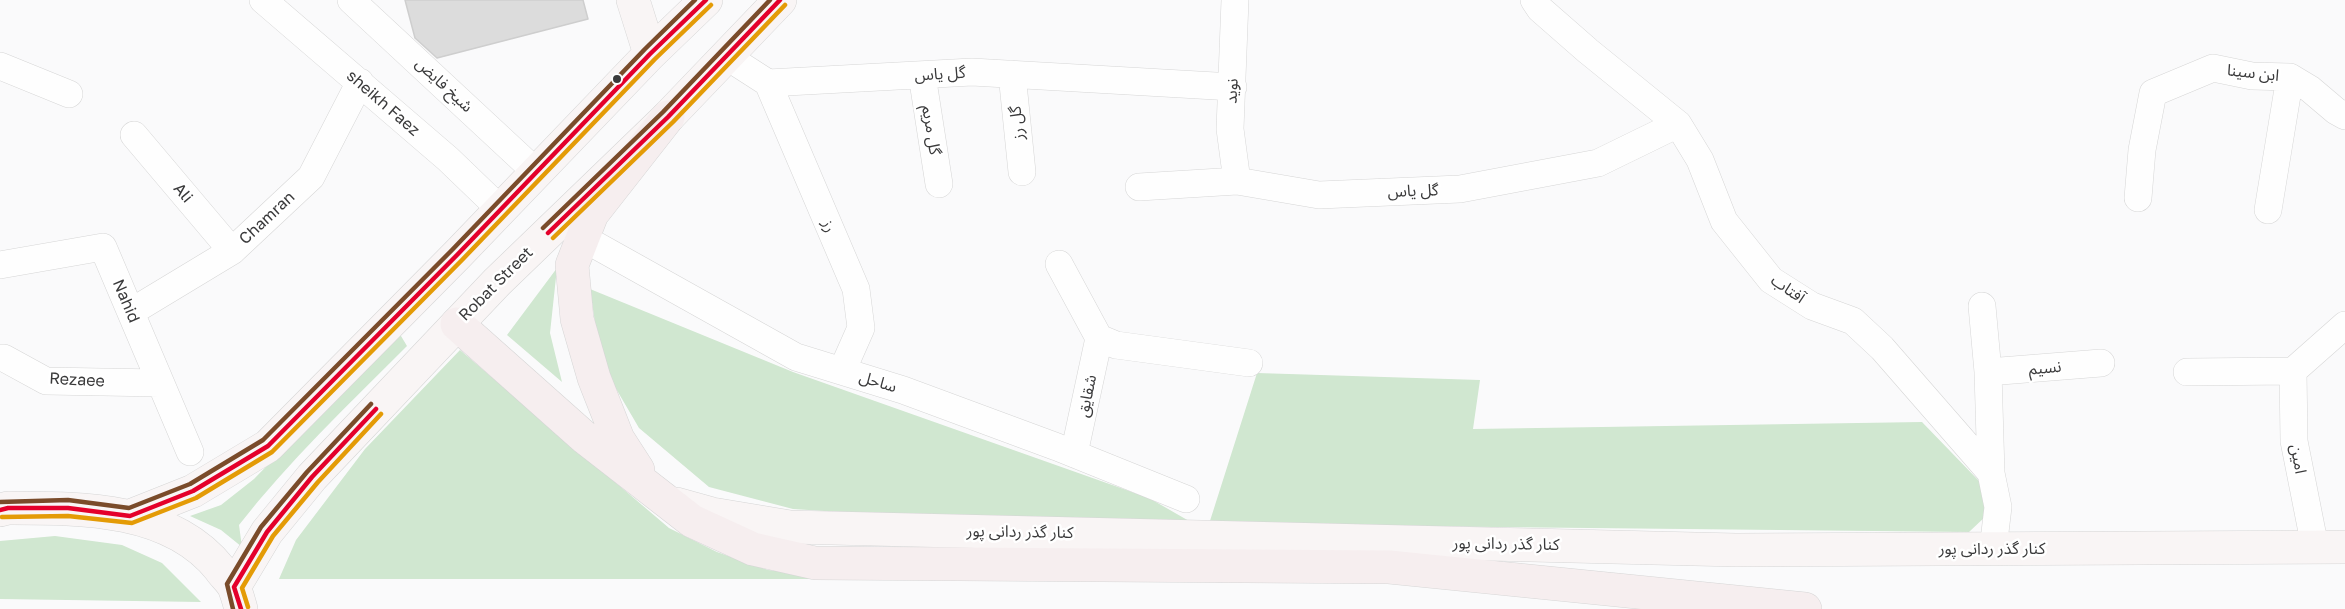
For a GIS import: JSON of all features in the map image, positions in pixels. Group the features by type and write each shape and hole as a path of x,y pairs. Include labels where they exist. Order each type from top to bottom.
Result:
{"highway":[{"path":"658,494 618,439 594,378 577,319 572,265 592,214 668,117"},
{"path":"457,324 584,437 692,521 753,549 815,563 1389,567 1805,609"}],"main road":[{"path":"633,0 651,54"},
{"path":"130,516 193,491 268,446 706,0"},
{"name":"Robat Street","path":"238,598 267,532 312,477 497,282 668,117 780,0"},
{"path":"422,291 457,324"},
{"name":"کنار گذر ردانی پور","path":"658,494 712,514 790,527 1736,550 2330,547"},
{"path":"3,509 68,508 130,516 174,532 209,555 238,598"}],"street":[{"name":"sheikh Faez","path":"263,0 360,82 500,209"},
{"name":"شیخ فایض","path":"351,0 536,172"},
{"name":"نوید","path":"1235,0 1230,129 1237,181"},
{"name":"آفتاب","path":"1534,0 1540,9 1588,51 1678,124 1700,160 1724,221 1771,280 1812,306 1853,321 1882,348 1992,473"},
{"path":"726,56 768,83"},
{"path":"0,66 69,94"},
{"name":"ابن سینا","path":"2138,198 2142,150 2152,93 2212,68 2252,76 2290,77 2345,116"},
{"name":"گل یاس","path":"768,83 972,72 1233,87"},
{"name":"گل رز","path":"1012,74 1022,172"},
{"name":"گل مریم","path":"922,75 939,184"},
{"path":"2268,210 2290,77"},
{"name":"Chamran","path":"131,312 232,251 311,177 360,82"},
{"name":"رز","path":"768,83 856,289 861,328 842,371"},
{"name":"گل یاس","path":"1139,187 1237,181 1319,195 1460,189 1598,163 1678,124"},
{"name":"Ali","path":"134,135 232,251"},
{"name":"ساحل","path":"583,238 796,357 903,390 1186,499"},
{"name":"Nahid","path":"0,265 103,247 190,452"},
{"path":"1059,264 1099,338 1116,345 1249,363"},
{"path":"1982,306 1988,372 1992,473 1998,507 1993,549"},
{"path":"2187,372 2293,371 2345,325"},
{"name":"شقایق","path":"1074,454 1099,338"},
{"name":"Rezaee","path":"0,358 46,381 159,382"},
{"name":"نسیم","path":"1988,372 2101,363"},
{"name":"امین","path":"2293,371 2294,441 2330,547"}],"green space":[{"path":"557,268 550,333 562,382 507,335"},
{"path":"590,289 793,372 1149,498 1196,525 886,515 793,509 709,487 639,428 601,363"},
{"path":"398,331 407,346 320,433 258,501 239,525 242,547 221,530 190,516 221,505 254,479"},
{"path":"460,350 669,528 717,552 768,570 848,579 279,579 296,540 365,449"},
{"path":"1257,373 1480,380 1473,429 1922,422 1980,482 1986,516 1969,532 1209,524"},
{"path":"55,536 122,545 162,563 201,602 0,599 0,541"}],"building":[{"path":"405,0 583,0 588,19 437,58 415,38"}],"transit line":[{"path":"0,502 68,500 129,508 190,484 263,440 695,0"},
{"path":"0,510 68,508 130,516 193,491 268,446 457,255 650,54 706,0"},
{"path":"543,228 663,112 770,0"},
{"path":"548,233 668,117 780,0"},
{"path":"2,517 68,516 132,523 196,498 272,452 462,260 655,59 711,5"},
{"path":"553,238 673,122 785,5"},
{"path":"233,609 227,584 261,527 307,472 371,404"},
{"path":"241,609 234,587 267,532 312,477 376,409"},
{"path":"248,607 242,588 273,536 318,482 381,414"}]}
